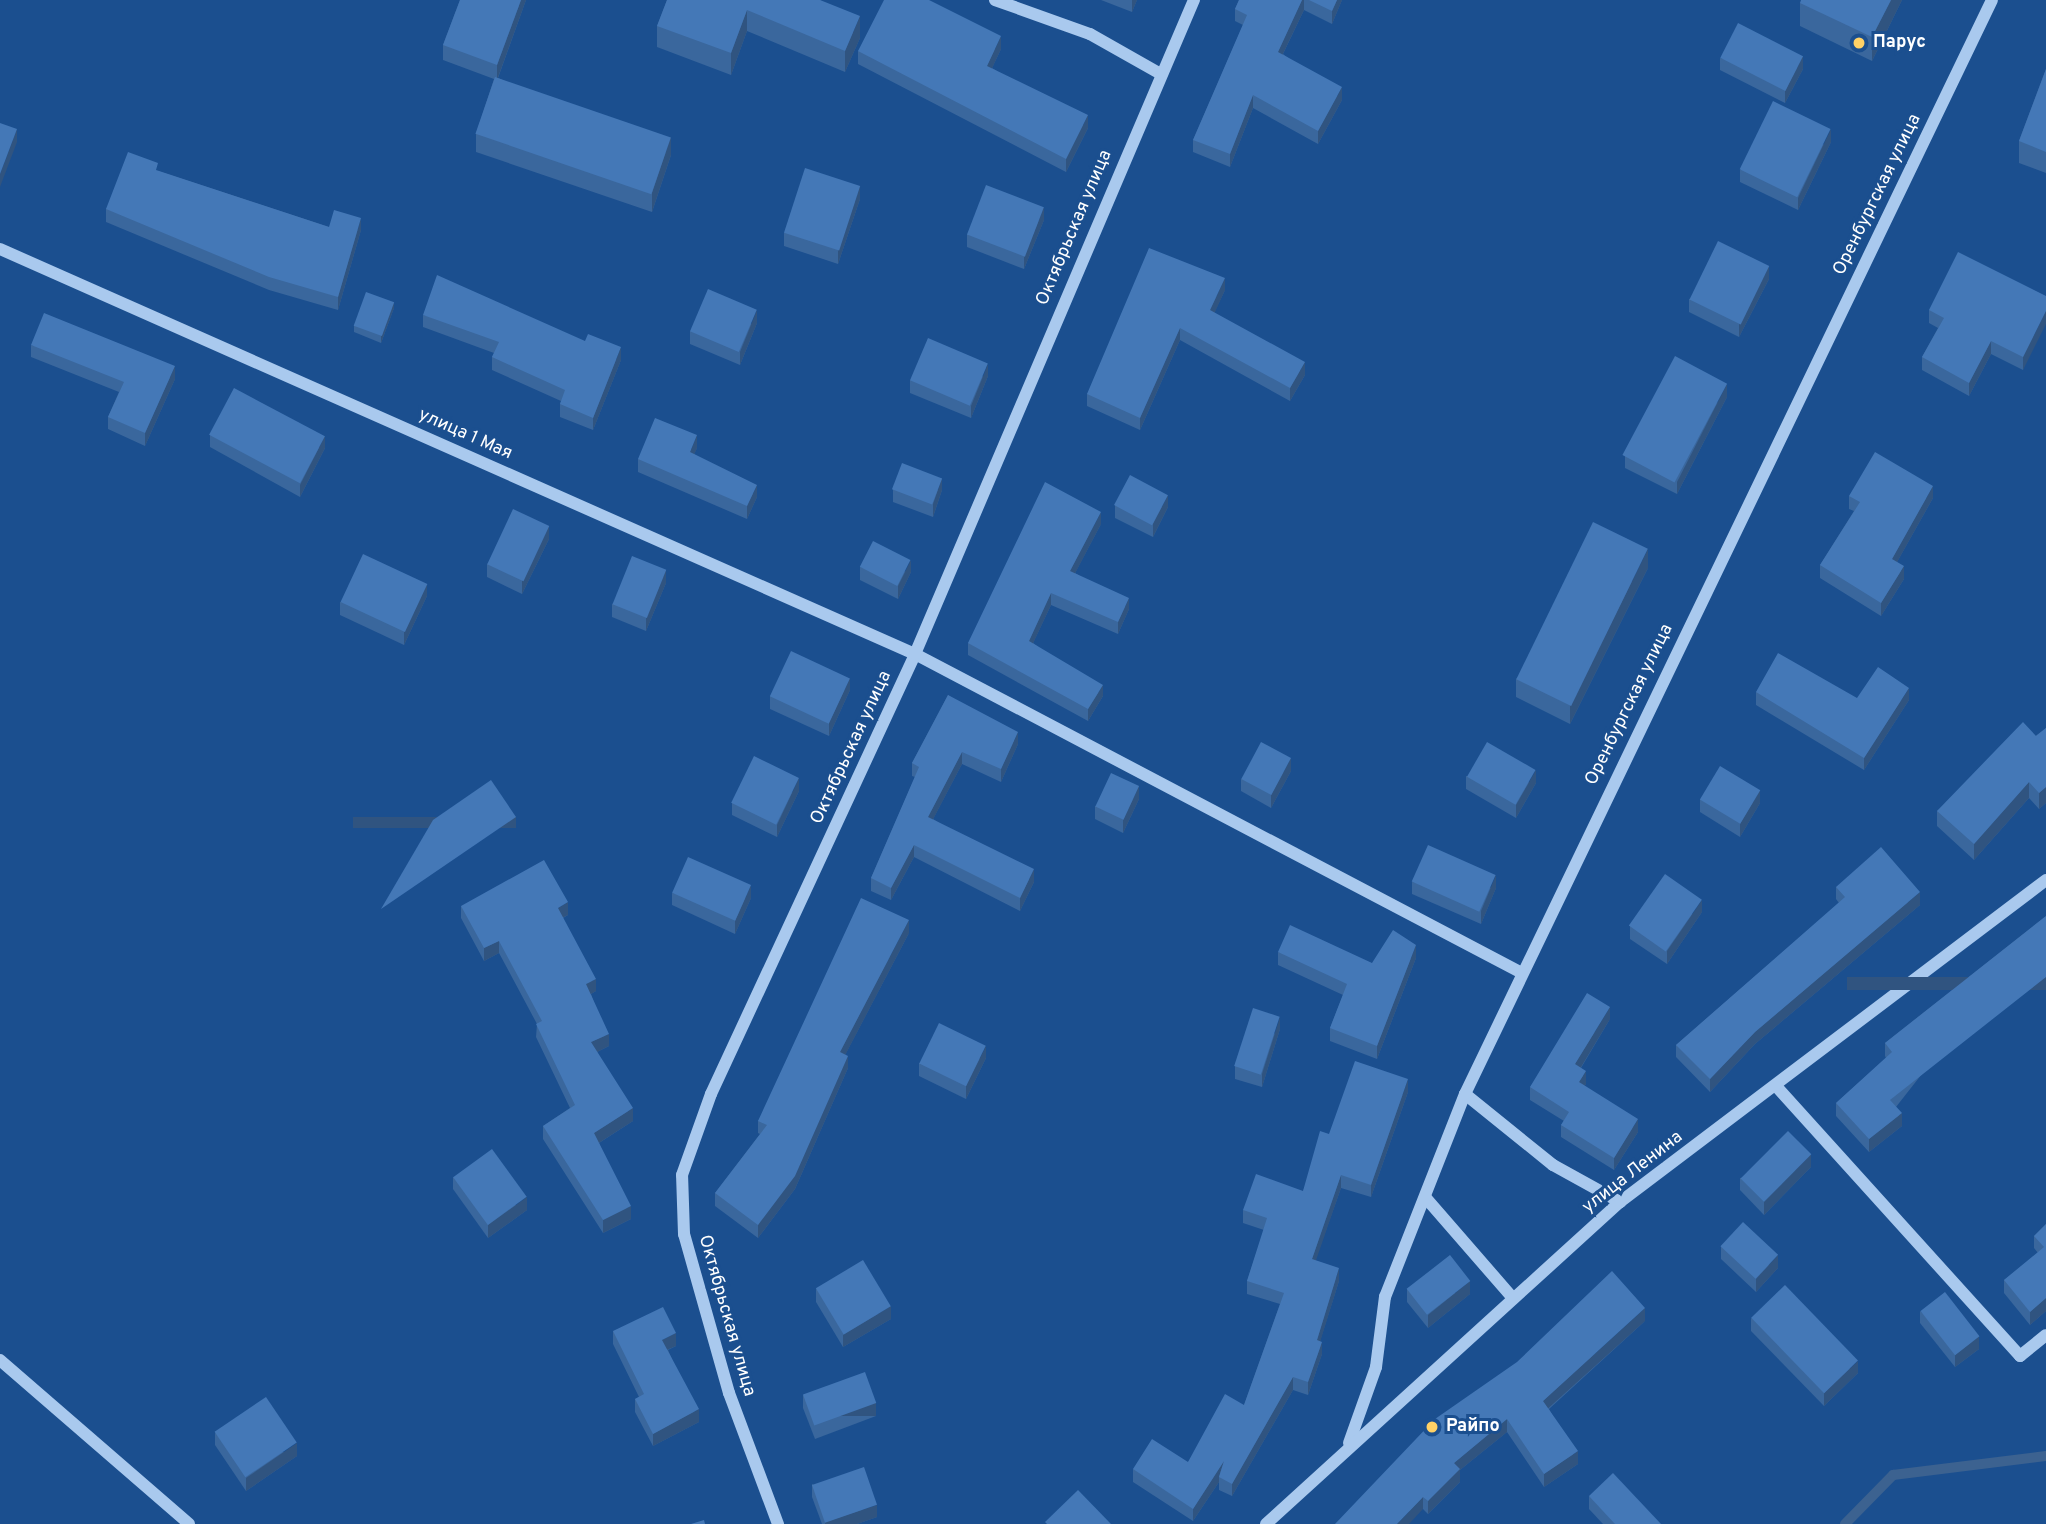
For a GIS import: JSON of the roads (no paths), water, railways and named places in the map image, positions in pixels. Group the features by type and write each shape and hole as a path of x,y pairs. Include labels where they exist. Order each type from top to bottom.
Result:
{"street":[{"path":"995,0 1090,34 1159,73"},
{"name":"Октябрьская улица","path":"778,1524 729,1393 684,1234 682,1175 711,1094 915,654 1159,73 1194,0"},
{"name":"Оренбургская улица","path":"1349,1444 1376,1367 1385,1297 1465,1094 1520,972 1992,0"},
{"name":"улица 1 Мая","path":"0,248 915,654 1520,972"},
{"name":"улица Ленина","path":"1266,1524 1511,1296 1620,1202 2046,880"},
{"path":"1776,1086 2020,1356 2046,1335"},
{"path":"1465,1094 1553,1165 1620,1202"},
{"path":"1425,1197 1511,1296"},
{"path":"0,1360 52,1408 189,1524"}],"waterway":[{"path":"1845,1524 1893,1475 2046,1456"}],"place":[{"name":"Парус","path":"1859,43"},
{"name":"Райпо","path":"1432,1427"}]}
